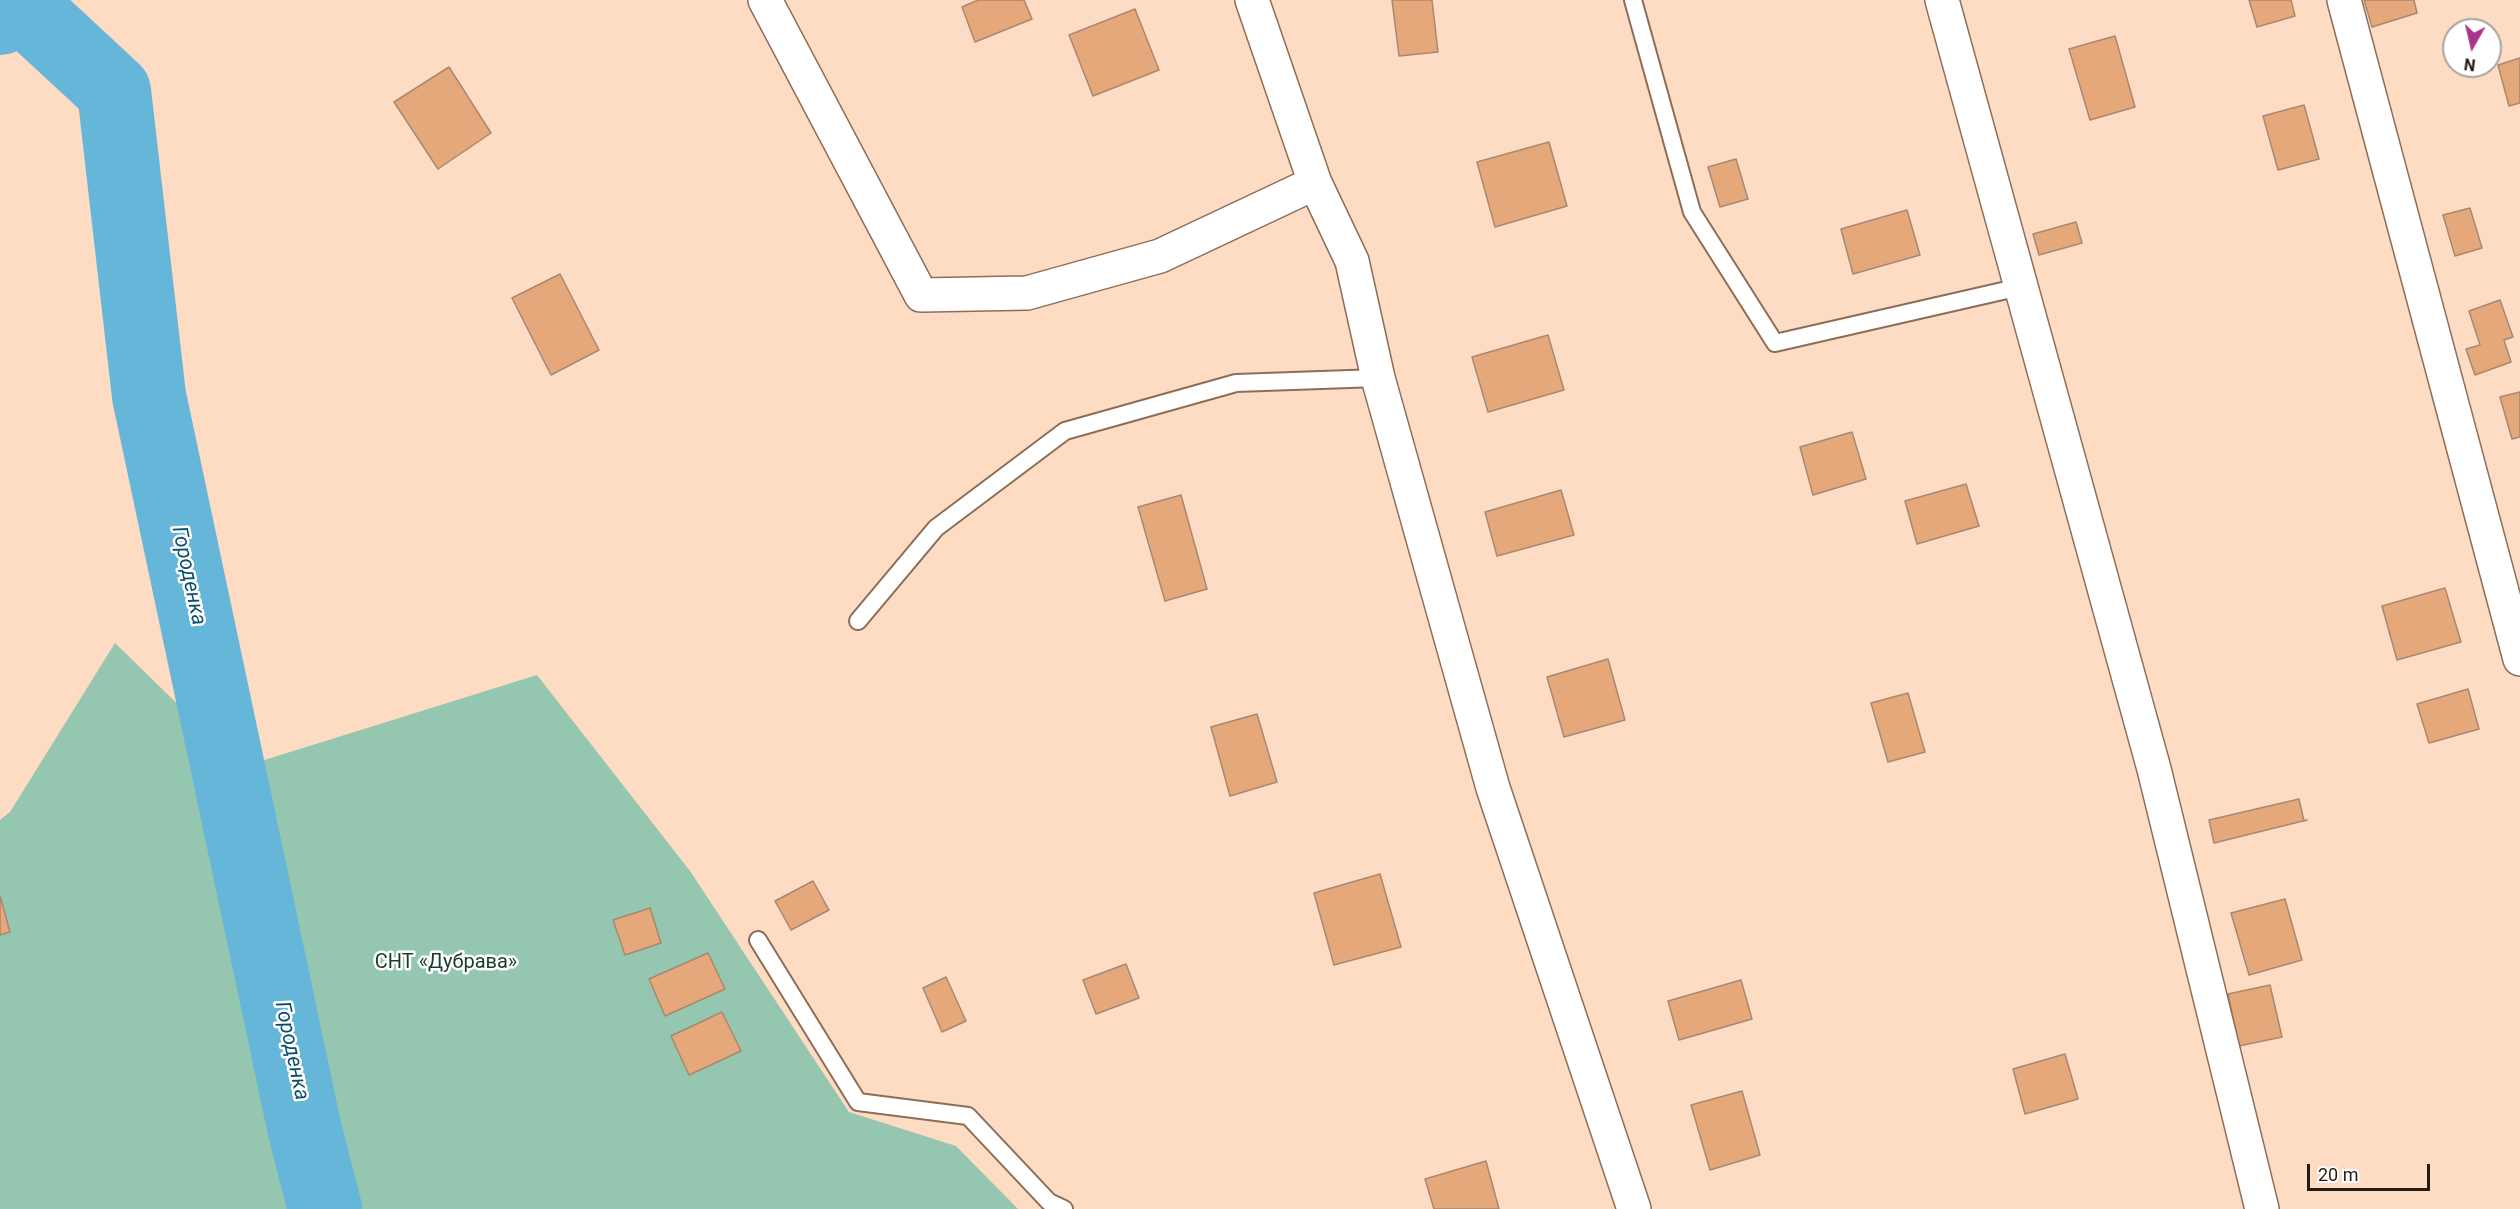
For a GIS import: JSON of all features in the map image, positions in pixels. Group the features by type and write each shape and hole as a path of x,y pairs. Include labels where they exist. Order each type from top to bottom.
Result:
{"street":[{"path":"765,0 921,295 1027,293 1160,256 1315,183"},
{"path":"1252,0 1315,183 1352,261 1378,378 1493,788 1634,1209"},
{"path":"1942,0 2154,769 2262,1209"},
{"path":"2344,0 2520,659"}],"lane":[{"path":"1634,0 1692,212 1775,343 2020,287"},
{"path":"858,621 936,528 1065,431 1236,383 1378,378"},
{"path":"758,940 858,1102 968,1116 1049,1202 1065,1209"}],"green space":[{"name":"СНТ «Дубрава»","path":"115,643 242,767 537,675 690,871 849,1112 956,1146 1018,1209 0,1209 0,820 10,812"}],"building":[{"path":"978,0 1024,0 1032,19 975,42 962,7"},
{"path":"1392,0 1432,0 1438,52 1399,56"},
{"path":"2249,0 2291,0 2295,16 2257,27"},
{"path":"2364,0 2414,0 2417,13 2372,27"},
{"path":"1135,9 1159,70 1093,96 1069,35"},
{"path":"2115,36 2135,107 2090,120 2069,49"},
{"path":"2520,58 2520,103 2509,106 2501,78 2502,64"},
{"path":"449,67 491,133 438,169 394,102"},
{"path":"2304,105 2319,159 2278,170 2263,116"},
{"path":"1549,142 1567,206 1495,227 1477,162"},
{"path":"1736,159 1748,199 1720,207 1708,167"},
{"path":"2470,208 2482,248 2455,256 2443,215"},
{"path":"1907,210 1920,255 1853,274 1841,229"},
{"path":"2076,222 2082,243 2039,255 2033,234"},
{"path":"560,274 599,350 551,375 512,298"},
{"path":"2500,300 2513,337 2504,340 2511,362 2475,375 2466,349 2480,345 2469,311"},
{"path":"1548,335 1564,390 1488,412 1472,357"},
{"path":"2520,392 2520,437 2512,439 2500,397"},
{"path":"1852,432 1866,479 1813,495 1800,447"},
{"path":"1966,484 1979,526 1917,544 1905,501"},
{"path":"1561,490 1574,535 1497,556 1485,512"},
{"path":"1181,495 1207,589 1165,601 1138,507"},
{"path":"2445,588 2461,642 2397,660 2382,606"},
{"path":"1608,659 1625,720 1564,737 1547,677"},
{"path":"2468,689 2479,729 2429,743 2417,704"},
{"path":"1908,693 1925,752 1888,762 1871,703"},
{"path":"1257,714 1277,782 1230,796 1211,727"},
{"path":"2299,799 2304,821 2214,843 2209,820"},
{"path":"1380,874 1401,947 1334,965 1314,893"},
{"path":"813,881 829,910 791,930 775,901"},
{"path":"0,896 10,932 0,935"},
{"path":"2285,899 2302,960 2249,975 2231,913"},
{"path":"650,908 661,943 625,955 613,920"},
{"path":"708,953 725,989 665,1016 649,979"},
{"path":"1126,964 1139,998 1096,1014 1083,980"},
{"path":"946,977 966,1021 942,1032 923,988"},
{"path":"1741,980 1752,1019 1679,1040 1668,1001"},
{"path":"2270,985 2282,1037 2239,1046 2228,994"},
{"path":"722,1012 741,1051 689,1075 671,1036"},
{"path":"2065,1054 2078,1099 2025,1114 2013,1069"},
{"path":"1742,1091 1760,1155 1710,1170 1691,1105"},
{"path":"1486,1161 1499,1209 1434,1209 1425,1179"}],"waterway":[{"name":"Городенка","path":"0,18 17,1 114,91 149,396 305,1131 325,1209"}]}
